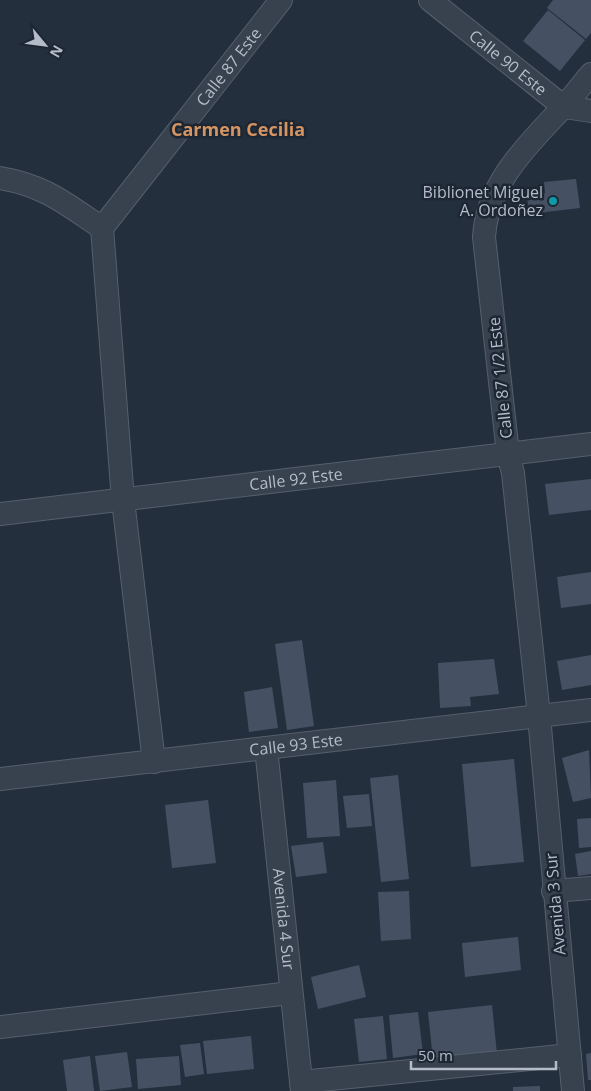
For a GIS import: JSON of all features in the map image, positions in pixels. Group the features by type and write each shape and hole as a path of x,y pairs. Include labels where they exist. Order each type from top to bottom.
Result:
{"street":[{"name":"Calle 87 Este","path":"102,228 282,0"},
{"name":"Calle 90 Este","path":"430,0 564,107"},
{"name":"Calle 87 1/2 Este","path":"539,716 513,473 508,454 484,237 485,224 492,197 504,178 548,122 564,107 591,74"},
{"path":"564,107 591,111"},
{"path":"0,178 25,182 52,194 102,228 123,500 154,762"},
{"name":"Calle 92 Este","path":"0,514 591,444"},
{"name":"Calle 93 Este","path":"0,779 591,710"},
{"name":"Avenida 3 Sur","path":"539,716 553,891 573,1091"},
{"name":"Avenida 4 Sur","path":"266,748 301,1087"},
{"path":"553,891 591,888"},
{"path":"0,1027 290,993"},
{"path":"301,1087 570,1055"}],"building":[{"path":"553,0 591,0 591,33 586,39 547,8"},
{"path":"548,10 585,40 560,71 523,41"},
{"name":"Biblionet Miguel A. Ordoñez","path":"576,179 580,208 529,214 527,195 545,193 544,182"},
{"path":"591,479 591,510 549,515 545,484"},
{"path":"591,572 591,604 561,608 557,577"},
{"path":"302,640 314,726 287,730 275,644"},
{"path":"591,655 591,685 562,690 557,661"},
{"path":"494,659 499,694 470,697 471,706 440,708 438,663"},
{"path":"272,687 278,728 249,732 244,692"},
{"path":"589,750 591,798 573,802 562,758"},
{"path":"514,759 524,862 471,867 462,764"},
{"path":"398,775 409,879 381,882 370,778"},
{"path":"336,780 340,836 307,838 303,783"},
{"path":"369,794 372,826 347,828 343,796"},
{"path":"208,800 216,863 172,868 165,805"},
{"path":"591,818 591,847 579,848 577,819"},
{"path":"323,842 327,873 296,877 291,846"},
{"path":"591,851 591,874 578,876 575,854"},
{"path":"409,891 411,939 381,941 378,892"},
{"path":"518,937 521,970 465,977 462,943"},
{"path":"359,965 366,997 318,1009 311,977"},
{"path":"492,1005 497,1054 433,1060 428,1012"},
{"path":"418,1012 423,1054 393,1058 389,1015"},
{"path":"383,1016 387,1059 359,1062 354,1019"},
{"path":"251,1036 254,1069 207,1074 203,1041"},
{"path":"200,1043 204,1074 185,1077 180,1045"},
{"path":"127,1052 132,1087 100,1091 95,1056"},
{"path":"591,1053 591,1080 588,1080 586,1054"},
{"path":"90,1056 94,1091 67,1091 63,1060"},
{"path":"179,1056 181,1085 138,1089 136,1059"},
{"path":"540,1086 540,1091 513,1091 513,1087"}],"place":[{"name":"Biblionet Miguel A. Ordoñez","path":"553,201"}],"district":[{"name":"Carmen Cecilia","path":"238,129"}]}
